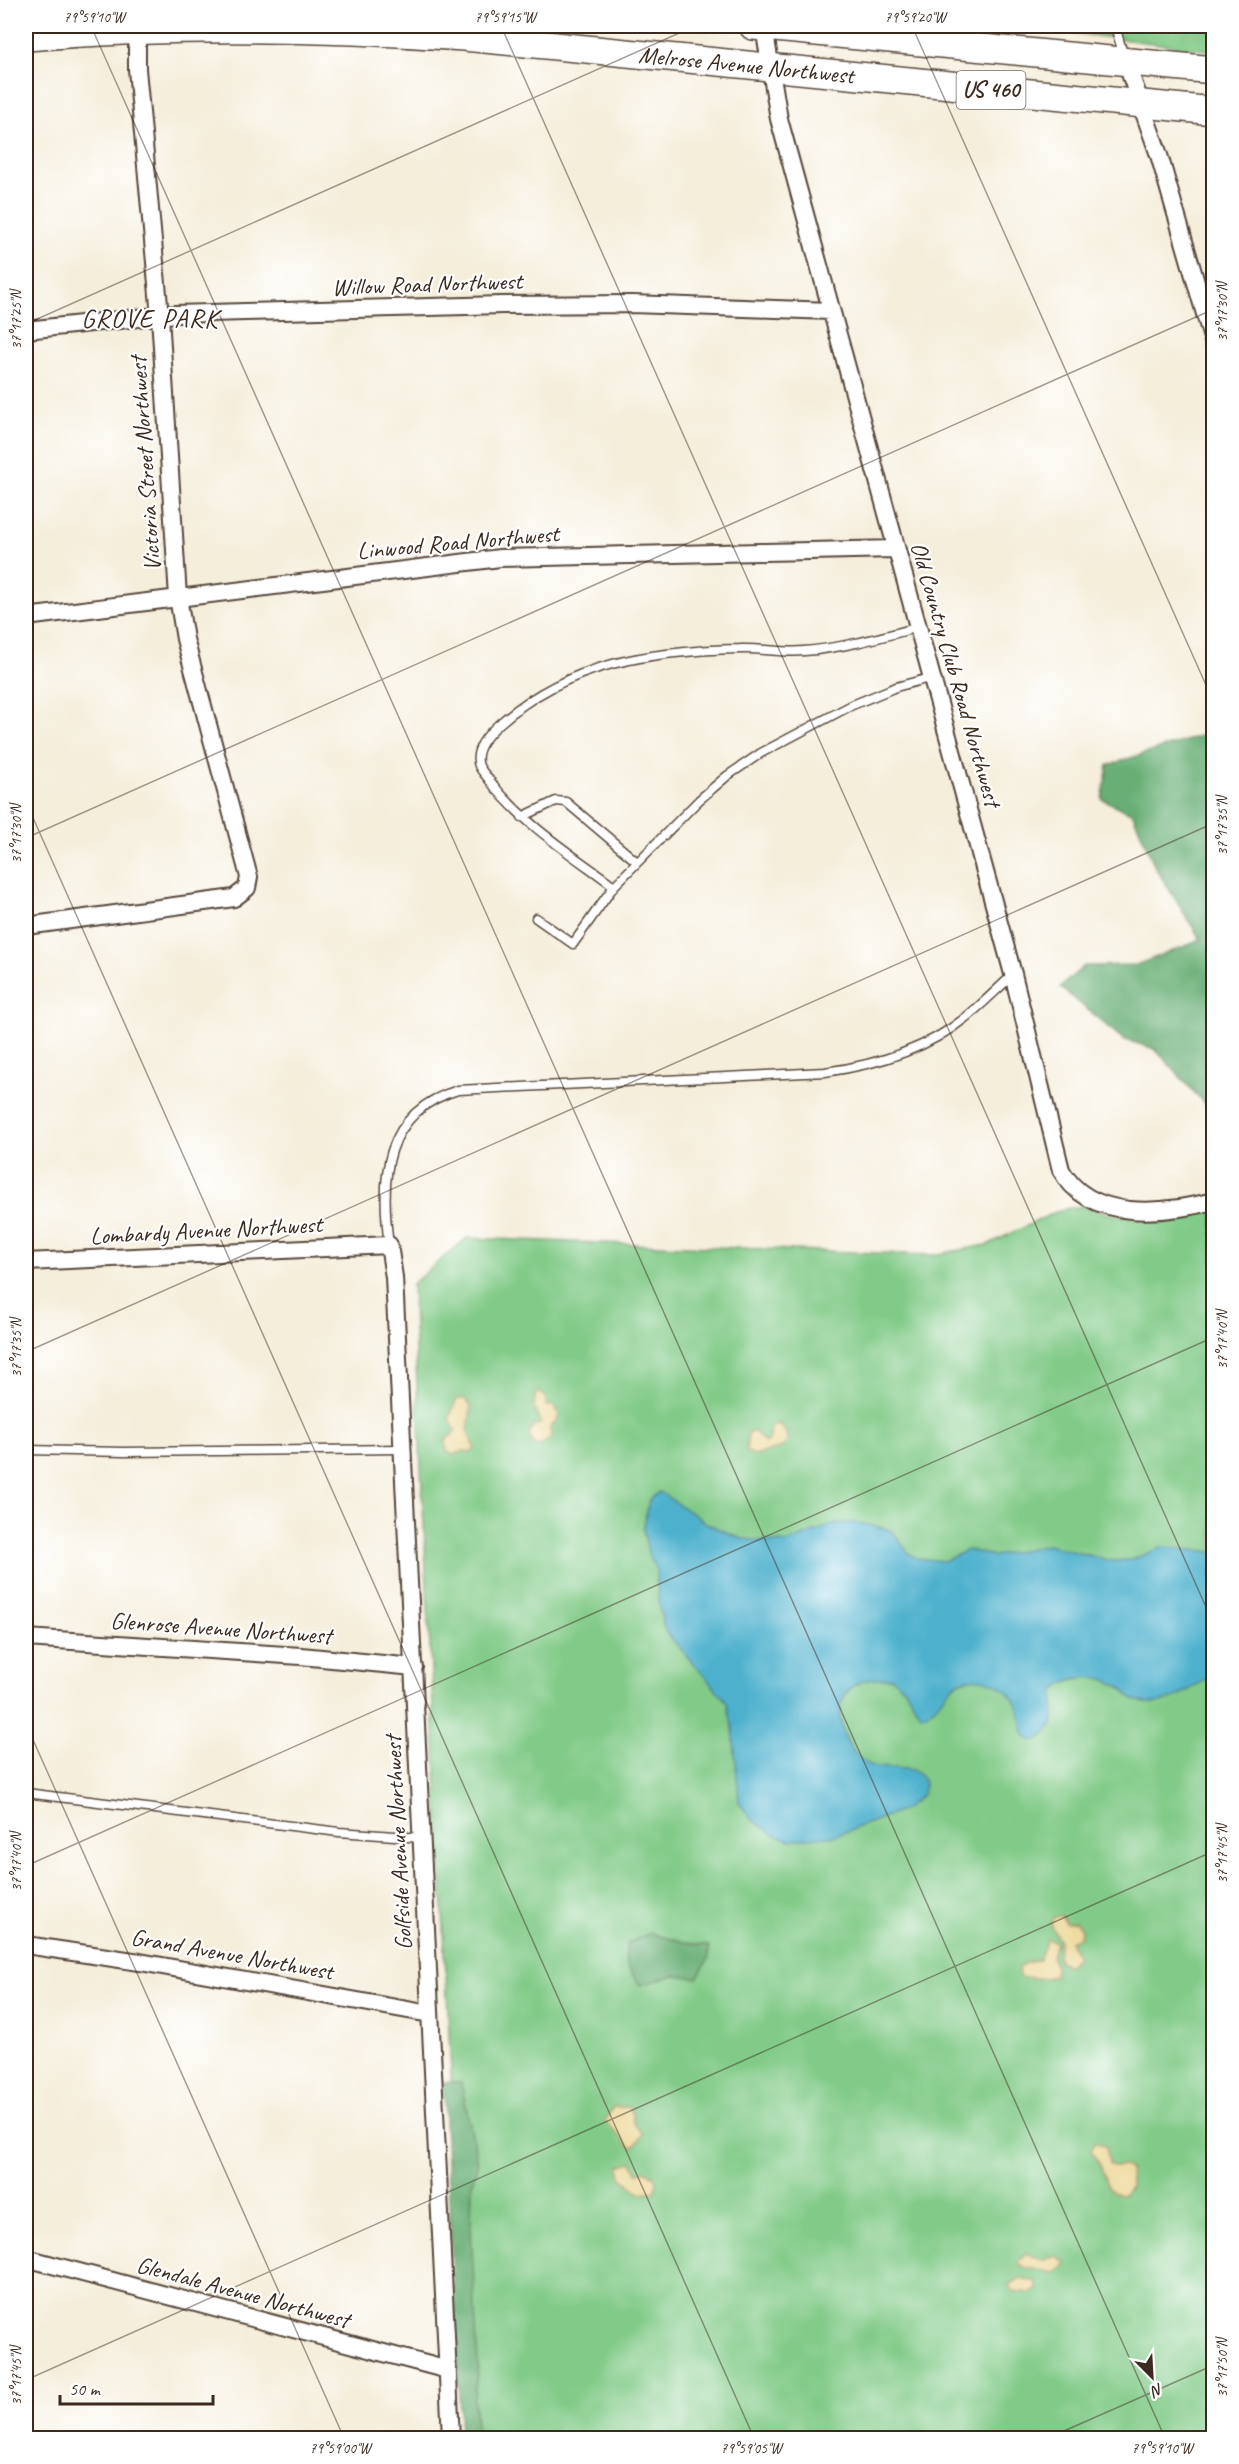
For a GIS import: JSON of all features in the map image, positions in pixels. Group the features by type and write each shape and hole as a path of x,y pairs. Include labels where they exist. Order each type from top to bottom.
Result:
{"main road":[{"name":"Melrose Avenue Northwest","path":"26,37 137,29 230,27 372,30 464,37 1214,111"},
{"name":"Melrose Avenue Northwest","path":"775,27 940,40 1214,70"}],"street":[{"name":"Old Country Club Road Northwest","path":"775,27 769,68 778,119 933,676 1013,974 1061,1170 1068,1182 1080,1194 1094,1202 1137,1210 1174,1208 1214,1200"},
{"name":"Victoria Street Northwest","path":"26,926 234,898 247,888 249,877 184,639 178,597 160,316 137,69 137,29"},
{"path":"1126,62 1142,104 1184,239 1214,345"},
{"name":"Willow Road Northwest","path":"26,330 160,316 502,305 632,304 831,311"},
{"name":"Linwood Road Northwest","path":"26,617 500,558 896,549"},
{"name":"Lombardy Avenue Northwest","path":"26,1262 389,1245"},
{"name":"Golfside Avenue Northwest","path":"389,1245 394,1277 452,2439"},
{"name":"Glenrose Avenue Northwest","path":"26,1638 301,1656 414,1667"},
{"name":"Grand Avenue Northwest","path":"26,1945 140,1962 430,2014"},
{"name":"Glendale Avenue Northwest","path":"26,2258 448,2370"}],"lane":[{"path":"1115,26 1126,62"},
{"path":"614,886 522,817 478,766 478,753 487,735 520,706 549,687 582,672 616,662 684,651 744,649 803,651 850,645 919,627"},
{"path":"536,918 573,944 614,886 637,862 699,800 761,753 850,706 896,687 933,676"},
{"path":"522,817 556,801 566,802 637,862"},
{"path":"389,1245 384,1197 395,1138 413,1113 438,1096 458,1090 825,1072 858,1067 890,1058 935,1039 965,1019 1013,974"},
{"path":"26,1450 403,1449"},
{"path":"26,1793 339,1832 422,1838"}],"green space":[{"path":"1020,26 1213,26 1213,51"},
{"path":"1213,732 1214,1015 1211,1045 1213,1113 1155,1049 1123,1039 1060,987 1084,966 1136,965 1201,940 1155,867 1133,814 1102,799 1108,765"},
{"path":"1082,1206 1114,1215 1156,1216 1213,1210 1213,2438 469,2438 412,1284 467,1238 933,1255 987,1245 1060,1210"},
{"path":"650,1933 709,1946 709,1958 697,1978 675,1975 640,1985 627,1966 626,1949 628,1943"},
{"path":"443,2082 461,2083 478,2162 472,2184 471,2227 478,2366 474,2398 477,2438 461,2438"}],"sand":[{"path":"540,1392 546,1398 546,1406 554,1406 559,1414 557,1421 550,1427 551,1438 540,1446 534,1445 529,1435 532,1427 541,1423 534,1409 535,1396"},
{"path":"457,1399 465,1399 471,1405 468,1432 475,1448 472,1452 464,1451 453,1455 447,1451 445,1441 456,1431 449,1418"},
{"path":"781,1425 786,1434 785,1445 756,1456 746,1451 748,1434 754,1431 765,1443 769,1440 770,1427"},
{"path":"1061,1916 1066,1923 1076,1922 1081,1929 1080,1937 1070,1941 1077,1957 1068,1966 1058,1960 1059,1941 1051,1923 1054,1917"},
{"path":"1047,1939 1056,1942 1052,1957 1054,1975 1043,1978 1023,1978 1019,1975 1019,1968 1025,1963 1039,1960"},
{"path":"613,2107 629,2107 633,2114 633,2123 643,2134 634,2147 629,2146 605,2121"},
{"path":"1095,2142 1106,2146 1109,2164 1124,2166 1130,2170 1131,2187 1124,2195 1110,2189 1091,2150"},
{"path":"632,2162 637,2173 645,2170 653,2176 656,2181 654,2191 639,2193 621,2177 619,2166"},
{"path":"1026,2253 1043,2260 1057,2256 1066,2264 1056,2273 1026,2268 1017,2263"},
{"path":"1021,2278 1037,2282 1037,2290 1030,2293 1013,2291 1009,2285"}],"water":[{"path":"660,1492 708,1524 742,1539 787,1543 837,1523 857,1523 885,1528 893,1532 909,1554 917,1558 944,1561 967,1550 994,1556 1047,1545 1112,1561 1131,1560 1163,1547 1213,1552 1213,1674 1181,1694 1154,1703 1135,1699 1115,1684 1100,1679 1083,1678 1067,1682 1055,1691 1053,1724 1038,1740 1029,1739 1025,1734 1020,1712 1011,1696 990,1681 964,1680 953,1686 926,1714 920,1714 905,1689 893,1678 862,1681 851,1687 842,1701 841,1723 849,1745 864,1761 873,1766 915,1771 924,1783 923,1794 904,1810 837,1835 790,1840 775,1835 752,1820 739,1802 733,1728 727,1702 665,1631 660,1611 655,1566 649,1557 643,1529 649,1500"}],"district":[{"name":"GROVE PARK","path":"150,318"}]}
